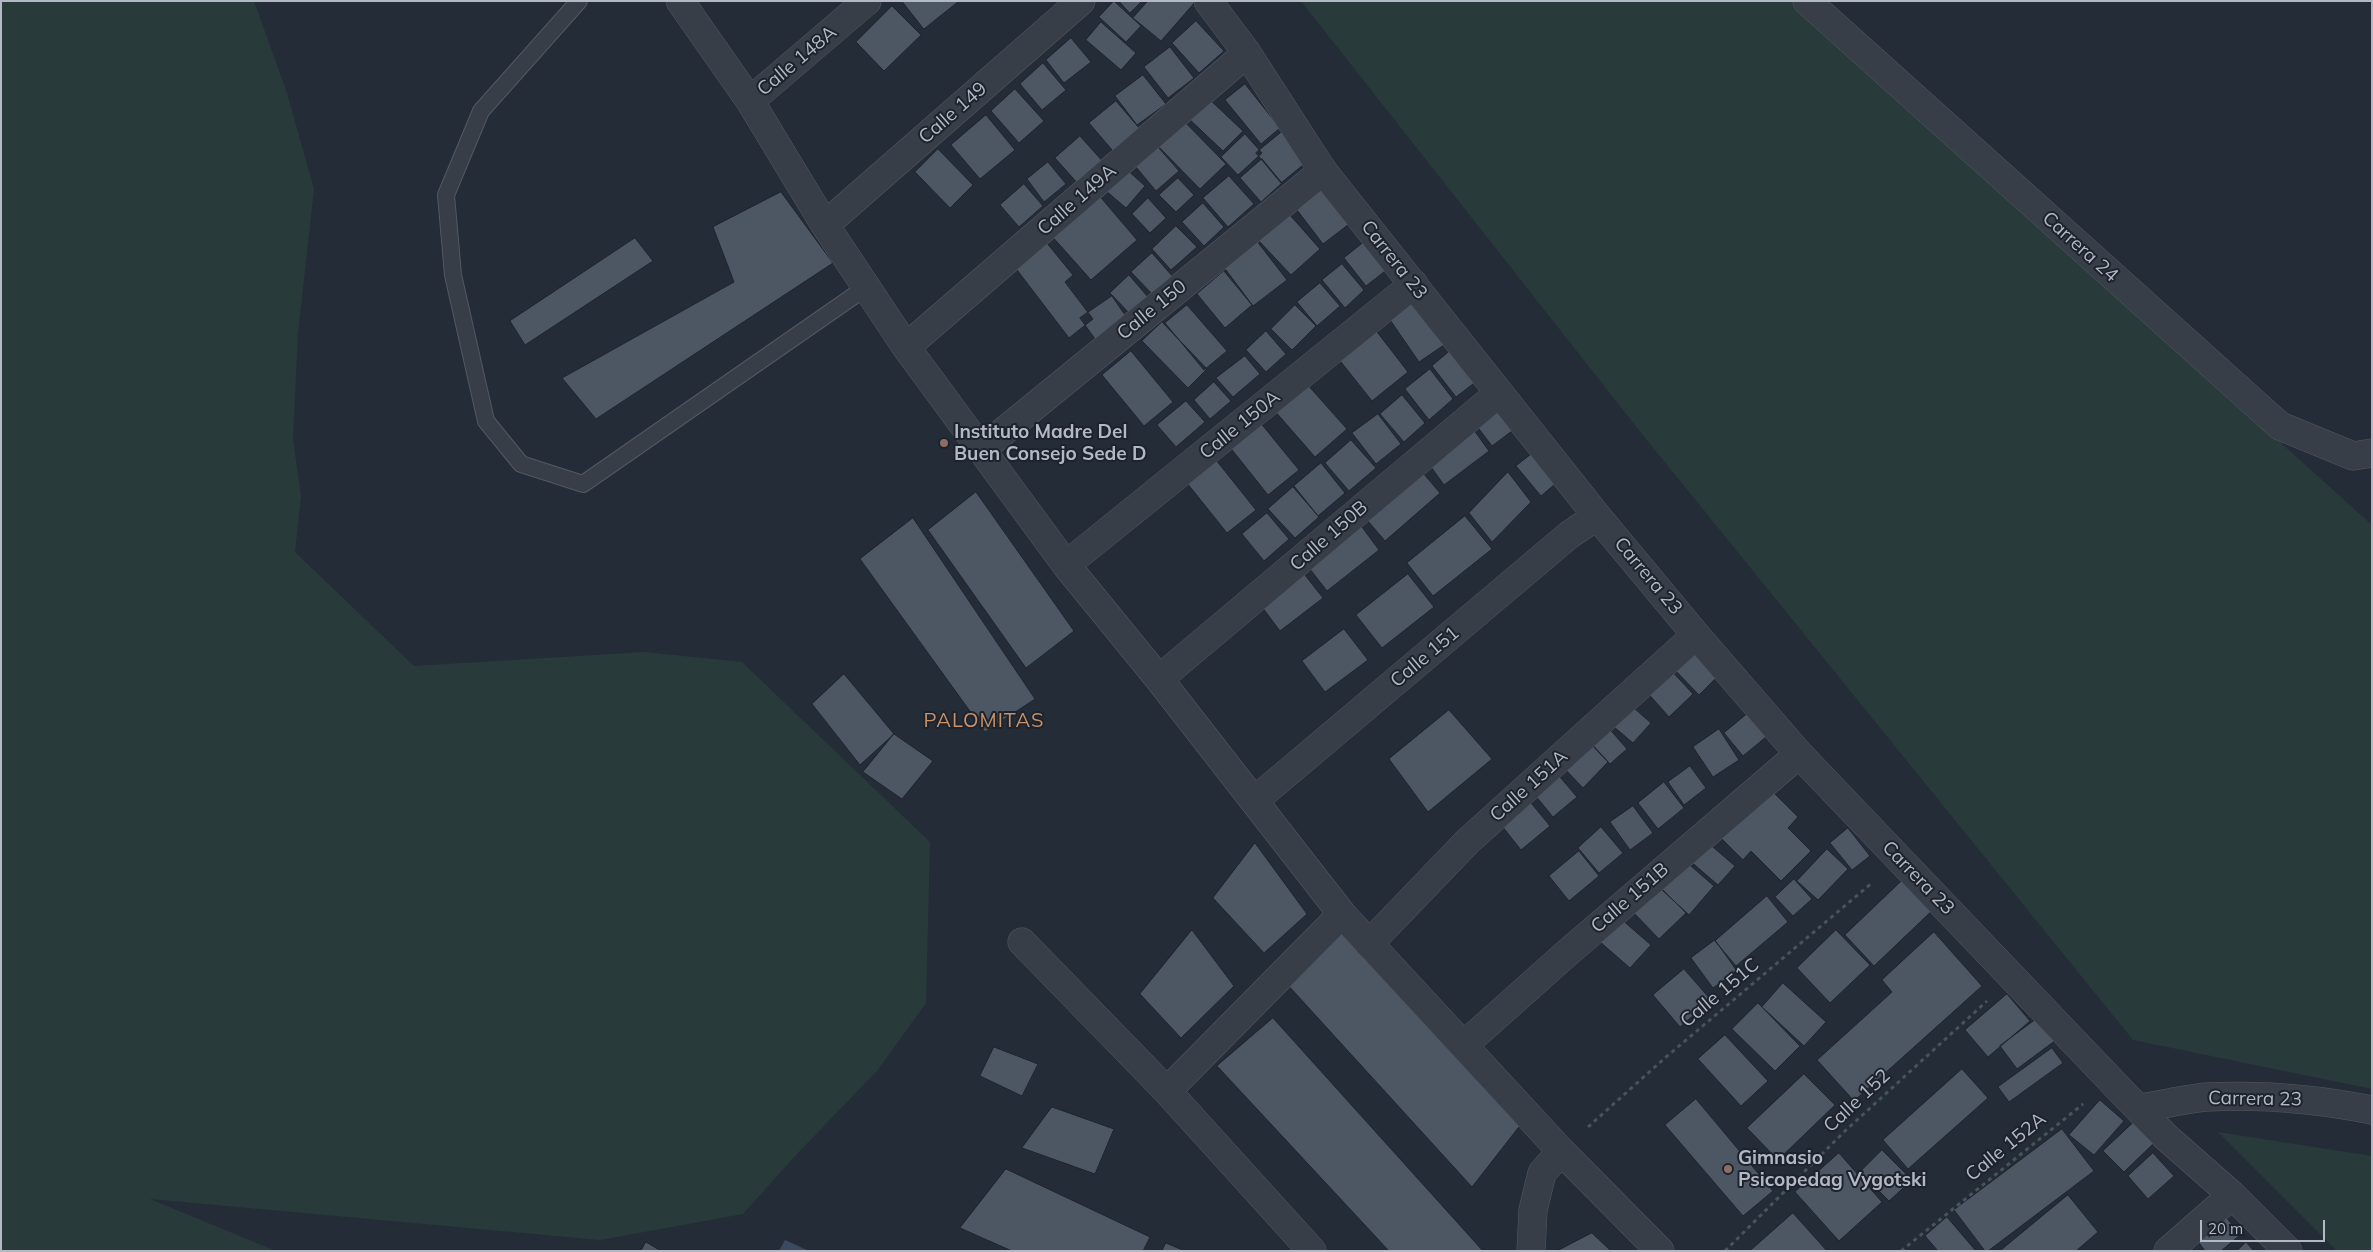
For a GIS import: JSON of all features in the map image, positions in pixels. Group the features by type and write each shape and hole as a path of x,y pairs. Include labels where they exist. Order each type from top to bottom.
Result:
{"street":[{"path":"680,1 750,101 826,225 868,286 906,347 1066,565 1159,679 1342,914 1561,1151 1660,1251"},
{"name":"Calle 148A","path":"750,101 867,1"},
{"name":"Calle 149","path":"826,225 1081,1"},
{"name":"Carrera 23","path":"1208,1 1247,53 1323,170 1597,516 1696,635 1799,754 2012,977 2166,1137 2232,1195 2288,1251"},
{"name":"Carrera 24","path":"1807,1 2280,426 2353,456 2372,454"},
{"name":"Calle 149A","path":"906,347 1247,53"},
{"name":"Calle 150","path":"982,449 1323,170"},
{"name":"Calle 150A","path":"1066,565 1414,284"},
{"name":"Calle 150B","path":"1159,679 1499,393"},
{"name":"Calle 151","path":"1254,801 1568,535 1597,516"},
{"name":"Calle 151A","path":"1369,944 1467,842 1696,635"},
{"name":"Calle 151B","path":"1464,1045 1566,954 1799,754"},
{"path":"1167,1091 1342,914"},
{"path":"1022,942 1167,1091 1312,1251"},
{"name":"Carrera 23","path":"2139,1108 2206,1097 2273,1096 2372,1110"},
{"path":"1531,1251 1533,1210 1542,1173 1561,1151"},
{"path":"2168,1251 2232,1195"}],"lane":[{"path":"579,1 481,111 446,195 453,275 486,421 521,464 582,484 868,286"}],"path":[{"name":"Calle 151C","path":"1561,1151 1666,1057 1899,858"},
{"name":"Calle 152","path":"1725,1251 1845,1131 2012,977"},
{"name":"Calle 152A","path":"1901,1251 2073,1111 2089,1102"}],"shaded area":[{"path":"1,1 254,1 287,93 314,189 298,333 293,439 301,496 295,552 414,666 644,652 742,662 930,842 926,1003 877,1071 796,1155 743,1214 600,1240 150,1199 276,1251 1,1251"},
{"path":"1301,1 1791,1 2372,525 2372,1089 2133,1040 1642,434"},
{"path":"2218,1132 2372,1156 2372,1251 2337,1251"}],"water":[{"path":"785,1240 809,1251 779,1251"}],"building":[{"path":"902,1 959,1 924,29"},
{"path":"1114,1 1141,26 1126,42 1099,17"},
{"path":"1119,1 1142,1 1130,13"},
{"path":"1148,1 1196,1 1161,41 1133,18"},
{"path":"892,6 921,35 884,71 856,42"},
{"path":"1196,21 1224,51 1199,73 1172,43"},
{"path":"1101,22 1136,53 1121,70 1086,40"},
{"path":"1071,38 1091,62 1064,83 1046,60"},
{"path":"1170,47 1194,78 1168,98 1144,67"},
{"path":"1043,63 1066,90 1042,110 1020,84"},
{"path":"1143,75 1166,104 1137,125 1115,96"},
{"path":"1245,84 1280,128 1261,144 1225,100"},
{"path":"1015,89 1044,121 1019,143 991,111"},
{"path":"1206,96 1243,131 1223,151 1186,116"},
{"path":"1116,101 1140,129 1113,151 1089,123"},
{"path":"986,115 1015,150 980,179 951,145"},
{"path":"1179,116 1226,164 1200,189 1154,142"},
{"path":"1284,130 1309,160 1281,183 1256,153"},
{"path":"1245,134 1262,153 1238,175 1221,157"},
{"path":"1080,136 1105,164 1080,186 1055,158"},
{"path":"1158,147 1179,171 1156,191 1136,167"},
{"path":"938,149 973,185 950,208 915,172"},
{"path":"1262,159 1282,183 1261,202 1240,178"},
{"path":"1048,162 1066,184 1044,202 1027,179"},
{"path":"1124,167 1145,186 1126,208 1105,190"},
{"path":"1229,176 1254,204 1228,227 1203,198"},
{"path":"1178,178 1194,195 1176,212 1159,195"},
{"path":"1324,183 1353,221 1323,244 1294,206"},
{"path":"1024,184 1043,206 1019,227 1000,205"},
{"path":"781,192 833,263 596,419 562,378 734,282 713,227"},
{"path":"1097,193 1137,240 1091,280 1050,234"},
{"path":"1148,198 1166,218 1150,233 1132,214"},
{"path":"1203,203 1224,227 1204,246 1182,222"},
{"path":"1289,214 1320,249 1291,275 1259,241"},
{"path":"1176,226 1197,247 1171,270 1152,249"},
{"path":"635,238 653,261 525,345 510,321"},
{"path":"1369,238 1389,268 1366,286 1344,258"},
{"path":"1256,240 1287,280 1253,306 1223,266"},
{"path":"1046,242 1073,275 1065,282 1093,319 1069,338 1014,266"},
{"path":"1152,253 1174,278 1154,296 1131,272"},
{"path":"1342,264 1364,290 1345,308 1322,280"},
{"path":"1224,271 1252,305 1225,328 1197,294"},
{"path":"1129,275 1148,297 1130,314 1110,293"},
{"path":"1320,283 1340,306 1317,326 1297,302"},
{"path":"1112,296 1127,318 1095,339 1080,318"},
{"path":"1410,297 1444,345 1419,362 1386,314"},
{"path":"1187,305 1227,351 1204,370 1165,323"},
{"path":"1295,305 1316,326 1292,350 1271,329"},
{"path":"1162,322 1207,369 1188,388 1142,341"},
{"path":"1374,328 1408,372 1372,401 1337,357"},
{"path":"1266,331 1286,354 1266,372 1246,350"},
{"path":"1457,345 1482,377 1456,397 1432,366"},
{"path":"1131,351 1173,402 1144,426 1102,375"},
{"path":"1245,356 1260,374 1233,397 1216,378"},
{"path":"1430,369 1453,399 1429,420 1405,389"},
{"path":"1214,382 1231,401 1210,419 1194,400"},
{"path":"1306,383 1347,429 1315,457 1274,410"},
{"path":"1402,395 1425,423 1404,442 1380,414"},
{"path":"1186,401 1205,422 1176,447 1157,425"},
{"path":"1497,402 1516,428 1492,446 1473,421"},
{"path":"1378,414 1401,444 1376,464 1352,433"},
{"path":"1259,421 1299,470 1268,495 1229,446"},
{"path":"1471,426 1489,451 1444,485 1426,460"},
{"path":"1351,440 1376,468 1349,491 1325,463"},
{"path":"1538,449 1562,478 1541,496 1516,466"},
{"path":"1216,460 1256,510 1227,533 1187,483"},
{"path":"1321,463 1345,493 1318,516 1294,486"},
{"path":"1418,467 1440,493 1385,541 1362,514"},
{"path":"1508,472 1531,502 1492,542 1469,513"},
{"path":"1293,487 1319,517 1295,538 1268,509"},
{"path":"976,492 1074,631 1026,668 928,530"},
{"path":"1267,513 1289,539 1264,561 1242,534"},
{"path":"1465,516 1492,549 1433,596 1407,563"},
{"path":"913,518 1035,699 985,732 860,559"},
{"path":"1359,523 1379,550 1327,591 1306,564"},
{"path":"1301,570 1323,598 1280,631 1259,603"},
{"path":"1408,574 1434,607 1382,648 1356,615"},
{"path":"1344,629 1368,660 1325,692 1302,661"},
{"path":"1696,641 1724,670 1699,695 1671,666"},
{"path":"1669,668 1693,694 1669,717 1645,690"},
{"path":"844,674 894,734 860,765 812,704"},
{"path":"1625,700 1651,723 1633,743 1607,721"},
{"path":"1753,709 1772,732 1743,756 1724,733"},
{"path":"1449,710 1492,759 1428,812 1389,759"},
{"path":"1607,726 1627,749 1610,764 1590,742"},
{"path":"1719,729 1739,760 1713,777 1693,747"},
{"path":"894,734 933,761 902,799 863,772"},
{"path":"1588,741 1608,762 1583,788 1562,766"},
{"path":"1690,766 1706,788 1684,805 1668,782"},
{"path":"1554,770 1577,797 1553,817 1530,789"},
{"path":"1664,782 1684,808 1658,829 1638,803"},
{"path":"1769,788 1798,817 1788,828 1811,851 1781,881 1751,851 1743,860 1720,837"},
{"path":"1527,798 1550,826 1521,850 1498,821"},
{"path":"1633,806 1653,833 1630,850 1610,822"},
{"path":"1601,827 1623,853 1599,873 1578,848"},
{"path":"1848,828 1870,856 1852,870 1830,843"},
{"path":"1706,841 1735,866 1718,885 1689,860"},
{"path":"1255,843 1307,914 1264,953 1213,898"},
{"path":"1827,849 1848,869 1818,900 1797,881"},
{"path":"1579,851 1599,876 1569,901 1549,876"},
{"path":"1684,860 1714,886 1689,915 1660,888"},
{"path":"1909,874 1938,905 1874,966 1845,935"},
{"path":"1794,879 1812,899 1793,916 1775,897"},
{"path":"1658,885 1686,913 1659,939 1632,911"},
{"path":"1767,896 1788,922 1736,966 1715,941"},
{"path":"1620,918 1651,945 1630,968 1599,941"},
{"path":"1338,927 1522,1123 1472,1187 1286,983"},
{"path":"1192,930 1234,986 1181,1038 1140,994"},
{"path":"1836,930 1870,965 1830,1003 1797,968"},
{"path":"1934,932 1982,986 1854,1101 1817,1060 1892,992 1882,980"},
{"path":"1715,940 1737,971 1713,988 1691,958"},
{"path":"1684,969 1711,1000 1680,1027 1653,995"},
{"path":"1783,983 1826,1022 1804,1046 1762,1007"},
{"path":"2007,994 2030,1021 1988,1057 1965,1030"},
{"path":"1758,1003 1800,1046 1775,1071 1732,1029"},
{"path":"2039,1017 2056,1040 2017,1069 2000,1046"},
{"path":"1273,1018 1483,1251 1389,1251 1217,1066"},
{"path":"1725,1035 1768,1081 1741,1106 1698,1059"},
{"path":"994,1047 1038,1064 1022,1096 980,1076"},
{"path":"2052,1048 2063,1063 2009,1102 1998,1087"},
{"path":"1962,1069 1988,1098 1908,1169 1883,1140"},
{"path":"1804,1074 1835,1105 1778,1160 1747,1128"},
{"path":"1696,1099 1773,1191 1743,1216 1665,1125"},
{"path":"2100,1100 2124,1121 2094,1155 2069,1135"},
{"path":"1052,1107 1114,1129 1095,1174 1022,1148"},
{"path":"2135,1121 2155,1142 2124,1172 2103,1151"},
{"path":"2062,1129 2094,1171 1988,1251 1985,1251 1954,1210"},
{"path":"1882,1150 1912,1180 1889,1201 1860,1172"},
{"path":"1839,1153 1882,1202 1839,1241 1795,1192"},
{"path":"2153,1153 2174,1176 2148,1199 2128,1176"},
{"path":"1006,1169 1150,1237 1143,1251 1012,1251 960,1228"},
{"path":"2068,1195 2098,1232 2076,1251 2000,1251"},
{"path":"1793,1213 1827,1251 1750,1251"},
{"path":"2223,1213 2240,1235 2221,1251 2205,1251 2194,1236"},
{"path":"1947,1217 1976,1251 1938,1251 1925,1236"},
{"path":"1592,1233 1611,1251 1557,1251"},
{"path":"646,1242 661,1251 641,1251"},
{"path":"2246,1242 2254,1251 2237,1251"},
{"path":"1166,1243 1185,1251 1162,1251"}],"place":[{"name":"Instituto Madre Del Buen Consejo Sede D","path":"944,443"},
{"name":"Gimnasio Psicopedag Vygotski","path":"1728,1169"}],"district":[{"name":"PALOMITAS","path":"984,721"}]}
